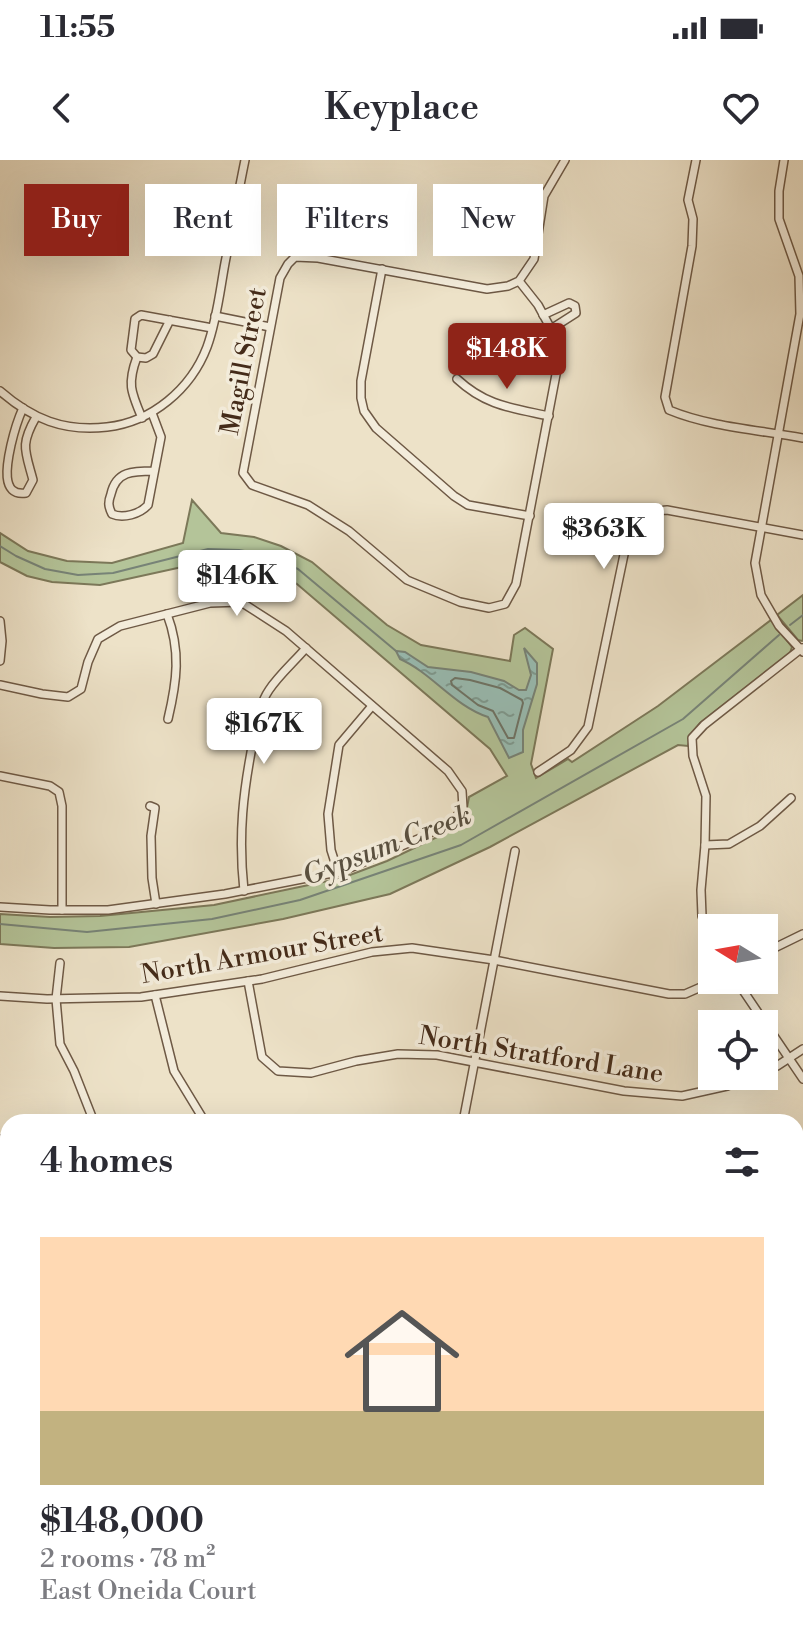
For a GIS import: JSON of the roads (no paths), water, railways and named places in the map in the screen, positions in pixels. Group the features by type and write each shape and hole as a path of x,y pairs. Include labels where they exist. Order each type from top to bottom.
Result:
{"street":[{"path":"0,391 36,417 55,425 87,430 113,427 142,418 169,401 195,371 206,348 245,160"},
{"path":"519,281 538,305 551,329 558,364 530,516 468,505 454,496 376,428 364,411 361,381 382,269 487,289 519,281 534,259 544,196 565,160"},
{"path":"696,160 688,200 693,219 692,246 665,397 669,410 695,419 803,438"},
{"path":"702,914 706,796 693,756 692,738 704,725 802,649 779,626 761,595 755,563 777,434 799,339 799,276 779,219 784,160"},
{"name":"Magill Street","path":"382,269 318,258 295,257 288,264 280,278 243,473 252,485 308,505 349,531 407,580 460,602 489,608 505,604 516,584 530,516"},
{"path":"543,315 569,303 575,306 576,313 551,329"},
{"path":"170,320 153,354 146,358 137,357 131,350 135,319 141,315 170,320 212,328"},
{"path":"215,316 270,327"},
{"path":"137,357 130,384 142,418"},
{"path":"457,379 481,398 549,416"},
{"path":"23,408 13,429 4,469 6,488 13,493 26,493 33,480 24,449 36,417"},
{"path":"152,413 161,437 148,505 143,510 122,517 112,514 109,501 116,479 139,471 154,471"},
{"path":"538,772 571,750 588,727 631,521 644,512 667,510 803,535"},
{"path":"0,685 68,697 81,689 98,639 120,626 210,603 241,602 286,631 448,771 462,791 463,803 456,817 425,836 338,872 244,891 108,910 0,907"},
{"path":"167,614 178,661 168,719"},
{"path":"0,621 0,661"},
{"path":"244,891 241,823 245,784 259,716 268,691 306,648"},
{"path":"338,872 331,850 328,814 339,745 372,706"},
{"path":"0,776 50,786 59,792 62,806 62,910"},
{"path":"705,845 729,844 760,826 791,798"},
{"path":"150,806 155,808 151,836 156,904"},
{"path":"465,1114 515,851"},
{"path":"778,946 803,934"},
{"name":"North Armour Street","path":"0,996 56,999 141,997 248,981 372,952 412,948 494,960 669,994 685,994 698,988"},
{"path":"60,963 56,999 60,1044 91,1114"},
{"name":"North Stratford Lane","path":"248,981 262,1057 278,1071 311,1073 398,1054 437,1055 624,1091 682,1096 709,1090"},
{"path":"746,994 803,1079"},
{"path":"155,995 174,1071 200,1114"},
{"path":"778,1064 803,1049"}],"water":[{"path":"524,648 537,663 537,684 523,730 523,752 509,758 488,717 464,705 400,659 396,651 405,652 428,667 471,672 526,690 531,675"}],"waterway":[{"path":"0,546 45,569 78,575 113,573 208,549 261,554 298,569 396,651"},
{"name":"Gypsum Creek","path":"790,625 803,615"},
{"name":"Gypsum Creek","path":"0,924 87,932 212,919 300,900 461,845 683,719 779,635"}]}
